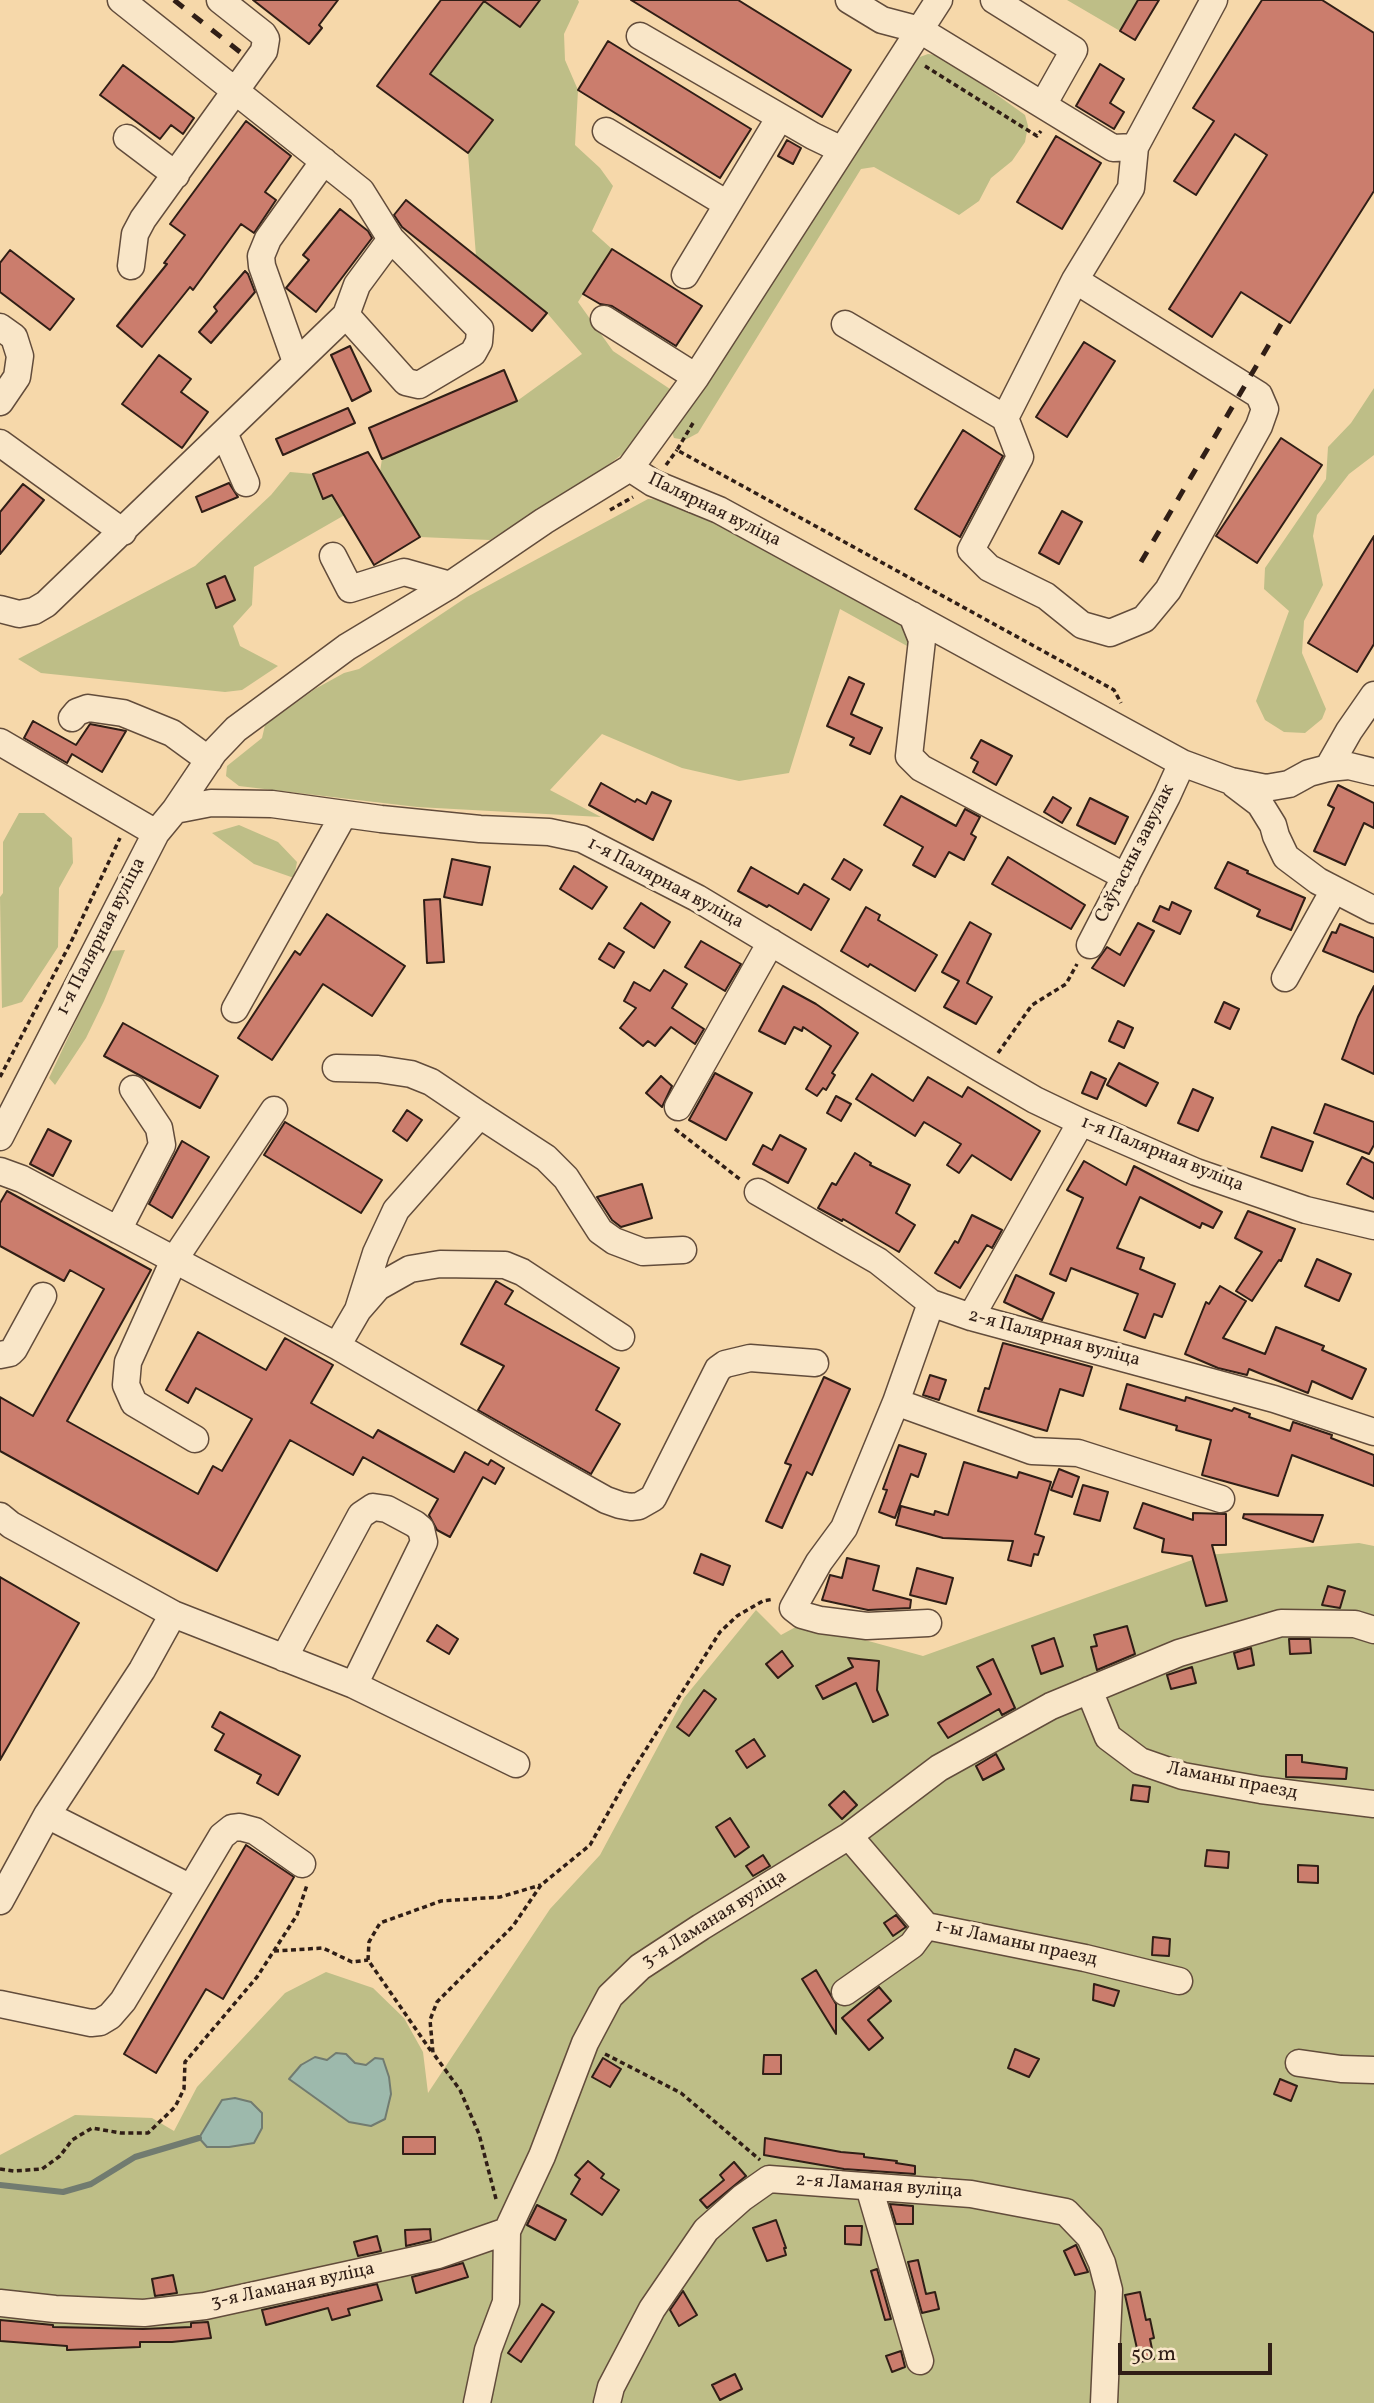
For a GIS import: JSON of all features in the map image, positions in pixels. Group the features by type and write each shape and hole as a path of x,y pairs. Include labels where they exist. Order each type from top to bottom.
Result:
{"street":[{"path":"121,0 361,191 391,239 480,329 477,348 426,382 412,385 345,315"},
{"path":"849,0 882,20 920,30 1113,148 1135,147"},
{"path":"631,468 696,377 939,0"},
{"path":"994,0 1074,50 1048,108"},
{"path":"1005,418 1074,280 1131,188 1135,147 1214,0"},
{"path":"131,266 138,227 235,89 261,57 266,45 263,34 234,4"},
{"path":"640,36 842,150"},
{"path":"685,275 780,117"},
{"path":"606,131 727,204"},
{"path":"127,138 176,175"},
{"path":"296,362 262,266 261,256 268,239 324,161"},
{"path":"0,609 19,614 34,611 46,604 123,532 345,315 357,285 391,239"},
{"path":"845,324 1005,418 1020,457 971,550 989,568 1045,596 1082,625 1110,633 1144,619 1168,590 1259,426 1265,409 1259,395 1074,280"},
{"path":"604,319 696,377"},
{"path":"0,327 14,337 20,356 17,377 0,402"},
{"path":"224,433 246,483"},
{"path":"0,443 123,532"},
{"name":"Палярная вуліца","path":"175,810 230,734 347,648 631,468 653,483 719,510 1182,763 1231,781 1266,788 1289,784 1309,773 1328,768 1349,766 1374,772"},
{"path":"333,556 350,589 404,572 450,585"},
{"path":"912,615 922,640 909,756 921,768 1126,877"},
{"path":"1328,768 1349,731 1374,696"},
{"path":"72,718 77,712 88,708 124,713 172,733 209,760"},
{"path":"0,742 156,833"},
{"name":"Саўгасны завулак","path":"1090,945 1182,763"},
{"name":"Палярная вуліца","path":"1231,781 1260,804 1273,825 1286,856 1318,881 1374,910"},
{"name":"1-я Палярная вуліца","path":"0,1137 156,833 175,810 211,803 272,804 480,830 548,832 582,839 697,898 1035,1100 1208,1176 1306,1210 1374,1226"},
{"path":"235,1009 344,814"},
{"path":"1285,978 1334,890"},
{"path":"678,1107 771,942"},
{"path":"335,1068 378,1069 411,1074 431,1082 546,1158 566,1178 600,1231 614,1241 643,1252 683,1250"},
{"path":"118,1230 162,1146 159,1128 133,1089"},
{"path":"195,1438 134,1403 126,1385 128,1362 174,1260 274,1110"},
{"path":"358,1310 376,1254 396,1210 480,1115"},
{"path":"971,1317 1081,1122"},
{"path":"0,1171 22,1179 337,1346 606,1500 631,1507 647,1503 659,1489 718,1369 725,1364 750,1358 816,1363"},
{"name":"2-я Палярная вуліца","path":"758,1192 878,1261 932,1303 971,1317 1274,1399 1374,1432"},
{"path":"337,1346 358,1310 378,1287 410,1269 440,1264 505,1265 522,1272 621,1337"},
{"path":"0,1355 10,1353 13,1349 43,1296"},
{"path":"928,1623 867,1626 811,1618 802,1615 795,1602 844,1528 896,1402 932,1303"},
{"path":"896,1402 1032,1451 1078,1452 1221,1499"},
{"path":"284,1658 361,1515 373,1507 387,1509 421,1529 424,1542 354,1685"},
{"path":"0,1516 11,1525 173,1614 354,1685 516,1765"},
{"path":"0,1901 47,1815 142,1670 173,1614"},
{"name":"3-я Ламаная вуліца","path":"0,2302 55,2309 144,2313 205,2306 438,2255 507,2231 542,2156 585,2043 610,1996 640,1967 849,1836 939,1768 1051,1706 1179,1653 1281,1623 1354,1624 1374,1630"},
{"name":"Ламаны праезд","path":"1089,1690 1108,1737 1140,1761 1183,1776 1261,1790 1374,1804"},
{"path":"47,1815 191,1888"},
{"path":"0,2004 90,2023 100,2022 110,2016 124,2001 222,1836 232,1828 255,1831 302,1864"},
{"name":"1-ы Ламаны праезд","path":"849,1836 926,1926 1085,1958 1179,1982"},
{"path":"845,1992 912,1945 926,1926"},
{"path":"1298,2063 1374,2070"},
{"name":"2-я Ламаная вуліца","path":"607,2403 611,2387 652,2309 705,2230 769,2179 971,2194 1066,2212 1090,2237 1102,2263 1109,2290 1104,2403"},
{"path":"869,2187 919,2361"},
{"path":"477,2403 488,2350 506,2302 507,2231"}],"path":[{"path":"920,63 1037,136 1048,108"},
{"path":"699,415 677,450 1114,690 1142,740"},
{"path":"0,1077 71,942 120,838"},
{"path":"980,1068 997,1054 1032,1005 1066,984 1090,945"},
{"path":"678,1107 673,1116 676,1131 758,1192"},
{"path":"433,2053 430,2020 438,2002 513,1926 541,1885 590,1845 626,1781 720,1632 737,1616 763,1601 795,1602"},
{"path":"0,2169 42,2169 60,2156 72,2140 92,2128 121,2133 148,2133 175,2107 184,2089 185,2062 257,1977 297,1915 309,1878 302,1864"},
{"path":"507,2231 479,2134 460,2090 368,1960 369,1942 380,1923 441,1900 500,1898 541,1885"},
{"path":"274,1951 323,1948 352,1962 368,1960"},
{"path":"585,2043 681,2093 760,2160 769,2179"}],"green space":[{"path":"540,0 579,2 564,34 565,60 578,90 575,145 600,168 613,186 592,231 612,249 578,302 613,351 676,393 624,453 596,474 490,540 420,537 390,489 254,567 252,605 233,626 240,646 278,666 242,690 225,692 41,673 18,659 195,566 271,495 290,472 313,474 323,499 379,478 382,459 517,401 582,354 547,313 476,256 468,153 493,120 430,74 484,1 520,27"},
{"path":"1067,0 1138,0 1120,31"},
{"path":"928,54 943,56 1025,115 1028,126 1025,142 1012,161 991,178 979,201 959,215 874,167 861,169 698,433 685,440 674,438 670,427 917,58"},
{"path":"1374,388 1374,455 1349,474 1317,515 1313,536 1323,585 1304,621 1302,653 1326,709 1322,719 1305,733 1284,732 1265,720 1256,701 1289,611 1264,589 1265,568 1326,479 1328,447 1351,423"},
{"path":"648,499 668,500 696,510 909,625 918,652 840,609 789,773 739,781 682,768 602,734 550,790 601,817 417,807 239,786 226,776 227,766 262,738 265,725 315,689 344,673 359,669 467,597"},
{"path":"19,813 44,813 72,838 73,863 59,888 58,947 22,1002 2,1008 0,897 3,893 3,842"},
{"path":"239,825 278,842 297,862 294,878 254,864 212,833"},
{"path":"125,950 86,1038 55,1085 49,1078 109,951"},
{"path":"1359,1543 1374,1546 1374,2403 0,2403 0,2155 75,2115 152,2118 174,2131 197,2087 285,1993 326,1972 373,1988 404,2018 423,2052 428,2093 550,1909 600,1855 684,1698 756,1610 781,1635 803,1623 923,1656 1206,1555","holes":["346,2054 355,2063 367,2065 349,2122 290,2079 315,2057 327,2060","235,2098 251,2102 262,2113 254,2143 229,2147"]}],"shaded area":[{"path":"336,2053 346,2054 355,2063 366,2065 375,2058 383,2059 391,2094 385,2119 371,2126 349,2122 289,2079 301,2065 315,2057 327,2060"},
{"path":"235,2098 251,2102 262,2113 262,2128 254,2143 207,2147 199,2138 222,2100"}],"building":[{"path":"253,0 338,0 319,25 322,28 309,44"},
{"path":"441,0 540,0 520,27 484,1 430,74 493,120 468,153 377,86"},
{"path":"631,0 738,0 851,70 822,117"},
{"path":"1138,0 1159,0 1135,40 1120,31"},
{"path":"1262,0 1322,0 1374,33 1374,191 1290,323 1241,292 1212,337 1169,309 1267,155 1235,134 1196,195 1174,181 1214,121 1193,108"},
{"path":"608,41 751,129 720,178 578,90"},
{"path":"1100,64 1124,79 1110,103 1124,112 1114,129 1076,106"},
{"path":"123,65 194,118 183,134 171,125 160,139 100,95"},
{"path":"246,121 291,156 265,192 276,200 254,233 241,224 193,290 190,287 142,347 117,326 167,264 164,263 185,235 170,224"},
{"path":"1056,136 1101,163 1062,229 1017,202"},
{"path":"787,140 801,148 793,164 778,156"},
{"path":"406,200 547,313 532,331 402,227 394,215"},
{"path":"340,209 368,231 372,238 316,312 286,288 309,260 303,255"},
{"path":"612,249 702,306 676,346 612,306 600,304 583,294"},
{"path":"10,250 74,299 50,330 0,292 0,263"},
{"path":"245,271 255,292 211,343 199,332 217,311 214,307"},
{"path":"1084,342 1115,361 1067,437 1036,417"},
{"path":"350,346 371,391 352,401 331,355"},
{"path":"159,355 191,379 181,392 208,412 182,448 122,404"},
{"path":"504,370 517,401 382,459 369,428"},
{"path":"348,408 355,423 283,455 276,439"},
{"path":"963,430 1003,456 960,537 915,509"},
{"path":"1281,438 1322,465 1257,563 1216,536"},
{"path":"368,452 420,537 374,565 332,495 323,499 313,474"},
{"path":"229,483 238,497 202,512 196,497"},
{"path":"23,484 44,500 0,554 0,512"},
{"path":"1062,511 1082,522 1059,564 1039,553"},
{"path":"1374,536 1374,644 1357,672 1308,643"},
{"path":"225,576 235,600 216,608 207,584"},
{"path":"849,677 864,684 851,714 882,728 870,754 850,745 854,738 827,726"},
{"path":"33,721 76,745 90,724 126,731 102,772 72,754 67,763 24,738"},
{"path":"981,740 1012,756 996,785 973,772 978,762 971,758"},
{"path":"601,783 635,802 637,799 646,804 652,792 671,801 653,840 589,805"},
{"path":"1338,785 1374,803 1374,828 1364,823 1345,865 1314,851 1334,808 1328,805"},
{"path":"901,796 956,826 965,809 980,817 971,834 976,837 964,860 949,852 935,877 913,865 923,847 884,825"},
{"path":"1053,797 1071,808 1062,823 1044,812"},
{"path":"1090,798 1128,817 1115,844 1077,825"},
{"path":"1008,857 1085,905 1071,929 992,884"},
{"path":"452,859 490,867 482,905 444,897"},
{"path":"844,859 862,870 850,890 832,879"},
{"path":"1228,862 1305,898 1291,930 1257,916 1260,910 1215,888"},
{"path":"574,866 607,887 592,909 560,889"},
{"path":"751,867 798,894 804,884 829,899 811,930 769,905 767,907 738,891"},
{"path":"440,899 444,962 427,963 424,900"},
{"path":"1172,902 1191,911 1180,934 1153,921 1160,906 1169,910"},
{"path":"641,903 670,922 654,948 624,928"},
{"path":"866,907 880,915 878,920 937,955 915,991 870,964 868,967 841,951"},
{"path":"327,914 405,966 372,1016 323,984 272,1060 238,1038 295,951 300,955"},
{"path":"970,922 991,934 967,983 992,997 976,1024 944,1007 959,981 942,972"},
{"path":"1138,923 1154,931 1124,986 1092,968 1107,947 1120,955"},
{"path":"1340,924 1374,938 1374,972 1323,951 1332,932 1336,933"},
{"path":"701,941 741,964 725,991 685,967"},
{"path":"609,943 624,952 614,968 599,959"},
{"path":"664,970 687,984 672,1008 704,1029 695,1044 671,1027 655,1046 648,1041 643,1046 620,1028 636,1008 624,1001 634,982 650,991"},
{"path":"783,986 816,1004 858,1033 832,1073 835,1075 826,1090 823,1088 817,1096 806,1089 831,1046 803,1027 802,1031 794,1027 785,1044 759,1031"},
{"path":"1374,986 1374,1074 1342,1059 1358,1017"},
{"path":"1224,1002 1239,1009 1230,1029 1215,1022"},
{"path":"1118,1021 1133,1028 1124,1048 1109,1041"},
{"path":"123,1023 218,1076 200,1108 104,1056"},
{"path":"1119,1063 1158,1083 1146,1106 1107,1085"},
{"path":"1091,1072 1106,1079 1097,1099 1082,1093"},
{"path":"715,1073 752,1093 726,1140 689,1120"},
{"path":"872,1074 913,1101 928,1077 962,1097 968,1087 1040,1131 1011,1180 972,1155 959,1173 947,1165 961,1144 924,1122 915,1136 856,1099"},
{"path":"661,1076 672,1086 662,1107 646,1093"},
{"path":"1193,1089 1213,1098 1198,1131 1178,1123"},
{"path":"836,1096 851,1104 841,1121 827,1113"},
{"path":"1325,1104 1374,1122 1374,1145 1369,1154 1314,1133"},
{"path":"407,1110 422,1120 407,1141 393,1131"},
{"path":"285,1122 382,1180 361,1213 264,1155"},
{"path":"1272,1127 1313,1142 1302,1171 1261,1157"},
{"path":"48,1129 71,1141 53,1176 30,1164"},
{"path":"780,1135 806,1149 788,1183 753,1164 763,1145 772,1150"},
{"path":"182,1141 209,1157 172,1218 149,1204"},
{"path":"855,1153 871,1163 870,1165 910,1185 896,1213 915,1225 899,1252 843,1219 842,1221 818,1208 832,1183 836,1185"},
{"path":"1362,1157 1374,1163 1374,1199 1347,1184"},
{"path":"1084,1161 1126,1185 1134,1166 1222,1212 1213,1228 1202,1223 1200,1228 1140,1197 1117,1248 1144,1258 1140,1269 1175,1284 1162,1317 1154,1314 1145,1338 1124,1330 1138,1294 1071,1268 1066,1281 1050,1274 1083,1198 1067,1190"},
{"path":"642,1184 652,1218 621,1227 612,1220 597,1197"},
{"path":"7,1191 151,1270 67,1421 198,1494 213,1466 222,1471 252,1419 196,1388 188,1403 166,1390 198,1332 266,1370 285,1338 333,1365 311,1403 373,1438 378,1430 454,1472 465,1452 488,1465 491,1460 504,1468 495,1484 483,1477 450,1537 437,1530 429,1515 438,1499 363,1457 353,1475 290,1440 217,1571 0,1451 0,1397 33,1416 104,1289 70,1270 64,1281 0,1246 0,1203"},
{"path":"1248,1211 1295,1229 1281,1261 1279,1260 1252,1301 1236,1291 1262,1252 1235,1238"},
{"path":"972,1215 1002,1230 992,1248 987,1245 960,1288 935,1273 955,1241 958,1243"},
{"path":"1317,1259 1351,1274 1339,1301 1305,1286"},
{"path":"1016,1275 1054,1293 1042,1320 1004,1302"},
{"path":"496,1281 513,1291 505,1304 619,1368 596,1410 620,1424 591,1474 478,1410 504,1366 461,1344"},
{"path":"1220,1286 1246,1301 1223,1338 1265,1354 1276,1327 1324,1346 1322,1350 1366,1369 1352,1399 1312,1381 1308,1393 1249,1369 1247,1375 1218,1368 1185,1354 1206,1302 1209,1304"},
{"path":"1003,1343 1092,1367 1083,1396 1060,1389 1047,1431 978,1411 985,1388 989,1389"},
{"path":"930,1375 946,1380 939,1400 923,1395"},
{"path":"824,1377 850,1389 812,1475 807,1472 782,1528 766,1521 791,1465 785,1463"},
{"path":"1127,1384 1185,1401 1186,1397 1232,1411 1234,1408 1250,1414 1249,1417 1290,1431 1293,1422 1332,1435 1331,1438 1374,1455 1374,1486 1292,1455 1278,1496 1202,1475 1211,1440 1176,1430 1177,1426 1120,1409"},
{"path":"899,1445 926,1454 918,1477 911,1474 895,1518 879,1512 887,1490 883,1489"},
{"path":"964,1462 1017,1478 1019,1472 1051,1482 1035,1534 1044,1537 1038,1555 1034,1554 1031,1566 1008,1560 1013,1541 943,1538 896,1525 901,1506 934,1515 935,1511 948,1515"},
{"path":"1059,1469 1079,1477 1072,1497 1051,1490"},
{"path":"1083,1485 1108,1492 1100,1521 1074,1514"},
{"path":"1143,1503 1193,1520 1193,1513 1226,1514 1226,1545 1212,1545 1227,1601 1206,1606 1192,1556 1162,1552 1164,1539 1134,1528"},
{"path":"1244,1514 1323,1515 1313,1542 1243,1518"},
{"path":"701,1554 730,1566 723,1585 694,1573"},
{"path":"847,1558 879,1566 873,1590 911,1600 910,1608 868,1610 822,1600 830,1575 842,1578"},
{"path":"917,1568 953,1578 946,1604 910,1595"},
{"path":"0,1577 79,1623 0,1760"},
{"path":"1328,1586 1345,1591 1340,1608 1322,1605"},
{"path":"437,1625 458,1639 449,1654 427,1641"},
{"path":"1127,1626 1135,1654 1097,1670 1091,1647 1097,1646 1094,1635"},
{"path":"1054,1638 1063,1666 1041,1674 1032,1646"},
{"path":"1289,1639 1310,1639 1311,1653 1290,1654"},
{"path":"1251,1648 1254,1665 1238,1669 1234,1653"},
{"path":"782,1651 793,1666 778,1678 766,1664"},
{"path":"848,1658 879,1661 877,1690 888,1715 873,1722 856,1683 823,1699 816,1686 853,1667"},
{"path":"993,1659 1015,1708 1002,1715 999,1709 948,1738 938,1723 991,1694 977,1667"},
{"path":"1192,1667 1196,1683 1171,1689 1167,1675"},
{"path":"704,1690 716,1699 689,1736 677,1727"},
{"path":"220,1712 300,1756 278,1795 257,1783 261,1775 215,1750 224,1734 212,1727"},
{"path":"754,1739 765,1756 747,1768 736,1751"},
{"path":"996,1754 1004,1769 983,1780 976,1766"},
{"path":"1286,1755 1302,1755 1302,1762 1347,1768 1346,1779 1286,1777"},
{"path":"1133,1785 1150,1787 1148,1802 1131,1800"},
{"path":"844,1791 857,1805 842,1819 829,1805"},
{"path":"730,1818 749,1847 735,1857 716,1827"},
{"path":"246,1845 294,1877 223,1999 206,1989 156,2073 124,2054"},
{"path":"1207,1850 1229,1852 1228,1868 1205,1866"},
{"path":"763,1855 770,1866 753,1876 746,1866"},
{"path":"1298,1865 1318,1866 1318,1883 1298,1882"},
{"path":"896,1915 906,1927 893,1936 884,1923"},
{"path":"1153,1937 1170,1939 1169,1956 1152,1955"},
{"path":"816,1970 836,2004 836,2034 802,1979"},
{"path":"1094,1984 1119,1991 1114,2006 1093,2000"},
{"path":"879,1987 891,2001 868,2020 883,2038 869,2050 842,2018"},
{"path":"1015,2049 1039,2059 1029,2077 1008,2068"},
{"path":"764,2055 781,2055 781,2074 763,2074"},
{"path":"603,2058 621,2069 610,2087 592,2077"},
{"path":"1280,2079 1297,2086 1291,2101 1274,2094"},
{"path":"403,2137 435,2137 435,2154 403,2154"},
{"path":"765,2138 897,2161 896,2163 915,2166 915,2174 844,2169 764,2155"},
{"path":"588,2161 604,2174 601,2178 619,2190 602,2215 571,2194 580,2179 575,2175"},
{"path":"734,2162 746,2176 707,2208 700,2200 724,2180 720,2175"},
{"path":"890,2204 913,2206 913,2224 896,2224"},
{"path":"537,2205 566,2220 555,2240 527,2225"},
{"path":"776,2220 786,2255 767,2261 753,2228"},
{"path":"845,2226 862,2226 861,2245 845,2244"},
{"path":"430,2229 431,2240 406,2246 405,2230"},
{"path":"377,2236 381,2251 358,2256 354,2242"},
{"path":"1076,2245 1088,2272 1075,2275 1064,2251"},
{"path":"918,2260 926,2294 935,2292 939,2309 922,2313 908,2262"},
{"path":"463,2263 468,2277 416,2293 412,2277"},
{"path":"877,2269 891,2319 885,2320 871,2271"},
{"path":"173,2275 177,2293 155,2296 152,2279"},
{"path":"377,2284 382,2300 348,2309 350,2315 332,2320 328,2308 266,2325 262,2310"},
{"path":"683,2291 697,2315 679,2326 670,2310"},
{"path":"1140,2292 1146,2320 1150,2319 1154,2338 1150,2339 1154,2359 1140,2362 1125,2295"},
{"path":"542,2304 554,2312 521,2362 508,2353"},
{"path":"0,2320 53,2327 143,2329 191,2327 191,2323 208,2322 211,2338 140,2342 140,2347 67,2350 67,2346 0,2341"},
{"path":"901,2351 905,2367 892,2372 886,2356"},
{"path":"735,2374 742,2389 720,2400 712,2385"}],"waterway":[{"path":"0,2185 63,2192 91,2184 135,2157 199,2138"}],"railway":[{"path":"174,0 240,52"},
{"path":"1141,562 1284,319"}]}
